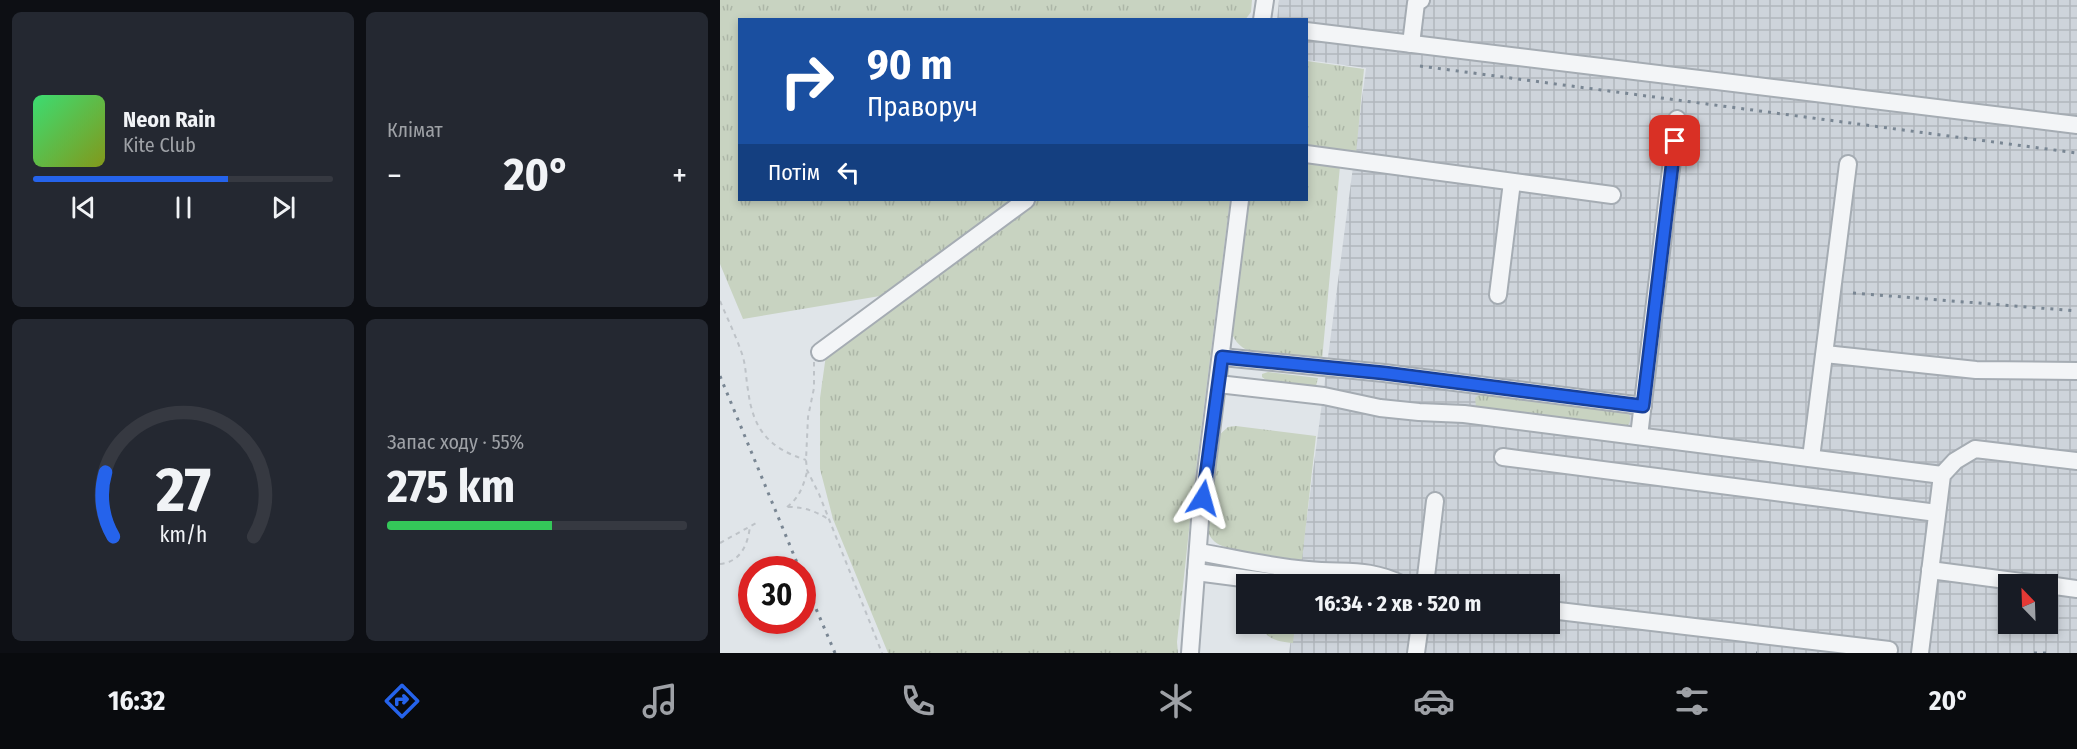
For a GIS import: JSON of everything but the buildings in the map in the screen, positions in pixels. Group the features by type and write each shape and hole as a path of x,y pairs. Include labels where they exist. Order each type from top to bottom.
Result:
{"street":[{"path":"1262,18 1265,0"},
{"path":"1411,44 1416,3 1421,0"},
{"path":"1308,31 2077,125"},
{"path":"1639,436 1677,119"},
{"path":"1308,154 1612,195"},
{"path":"1811,458 1848,164"},
{"path":"1498,294 1512,182"},
{"path":"820,352 1025,201"},
{"path":"1190,653 1200,520 1240,201"},
{"path":"1825,354 1976,370 2077,371"},
{"path":"1222,357 1384,373 1643,406"},
{"path":"1218,384 1324,396 1380,408 1464,414 1942,476"},
{"path":"1464,414 1468,385"},
{"path":"1920,653 1942,476 1955,461 1975,449 2077,461"},
{"path":"1503,457 1937,513"},
{"path":"1426,574 1435,501"},
{"path":"1198,552 1308,570 1371,574"},
{"path":"1930,570 1998,579"},
{"path":"1196,572 1236,577"},
{"path":"2058,587 2077,589"},
{"path":"1560,611 1889,650"},
{"path":"1416,653 1419,634"}],"path":[{"path":"720,301 743,358 753,413 762,432 774,446 806,460"},
{"path":"820,352 814,363 814,388 808,417 807,470 882,653"},
{"path":"807,470 803,488 795,501 787,507 817,512 828,519"},
{"path":"720,543 758,522"},
{"path":"720,564 730,561 743,551 748,543 750,526"}],"shaded area":[{"path":"1279,0 2077,0 2077,653 1289,653 1292,634 1560,634 1560,574 1299,574 1366,68 1308,60 1308,18 1277,18"}],"green space":[{"path":"720,0 1252,0 1251,12 1246,18 738,18 738,201 1010,201 880,296 743,319 720,264"},
{"path":"1308,61 1364,69 1356,154 1308,147"},
{"path":"1308,161 1340,166 1322,360 1251,352 1237,342 1230,326 1246,201 1308,201"},
{"path":"1036,201 1230,201 1192,502 1177,642 1178,653 888,653 833,519 820,469 820,398 826,355"},
{"path":"1268,372 1318,378 1316,386 1266,380 1262,374"},
{"path":"1482,392 1627,411 1630,421 1624,429 1476,407 1475,398"},
{"path":"1236,426 1316,436 1302,560 1229,549 1219,545 1210,536 1207,522 1218,436 1228,427"},
{"path":"1266,634 1294,634 1293,643 1273,639"}],"railway":[{"path":"1420,66 2077,153"},
{"path":"1853,293 2077,311"},
{"path":"720,376 794,556"},
{"path":"816,609 835,653"},
{"path":"2034,653 2046,653"}],"route":[{"path":"1203,498 1222,357 1384,373 1643,406 1675,141"}]}
